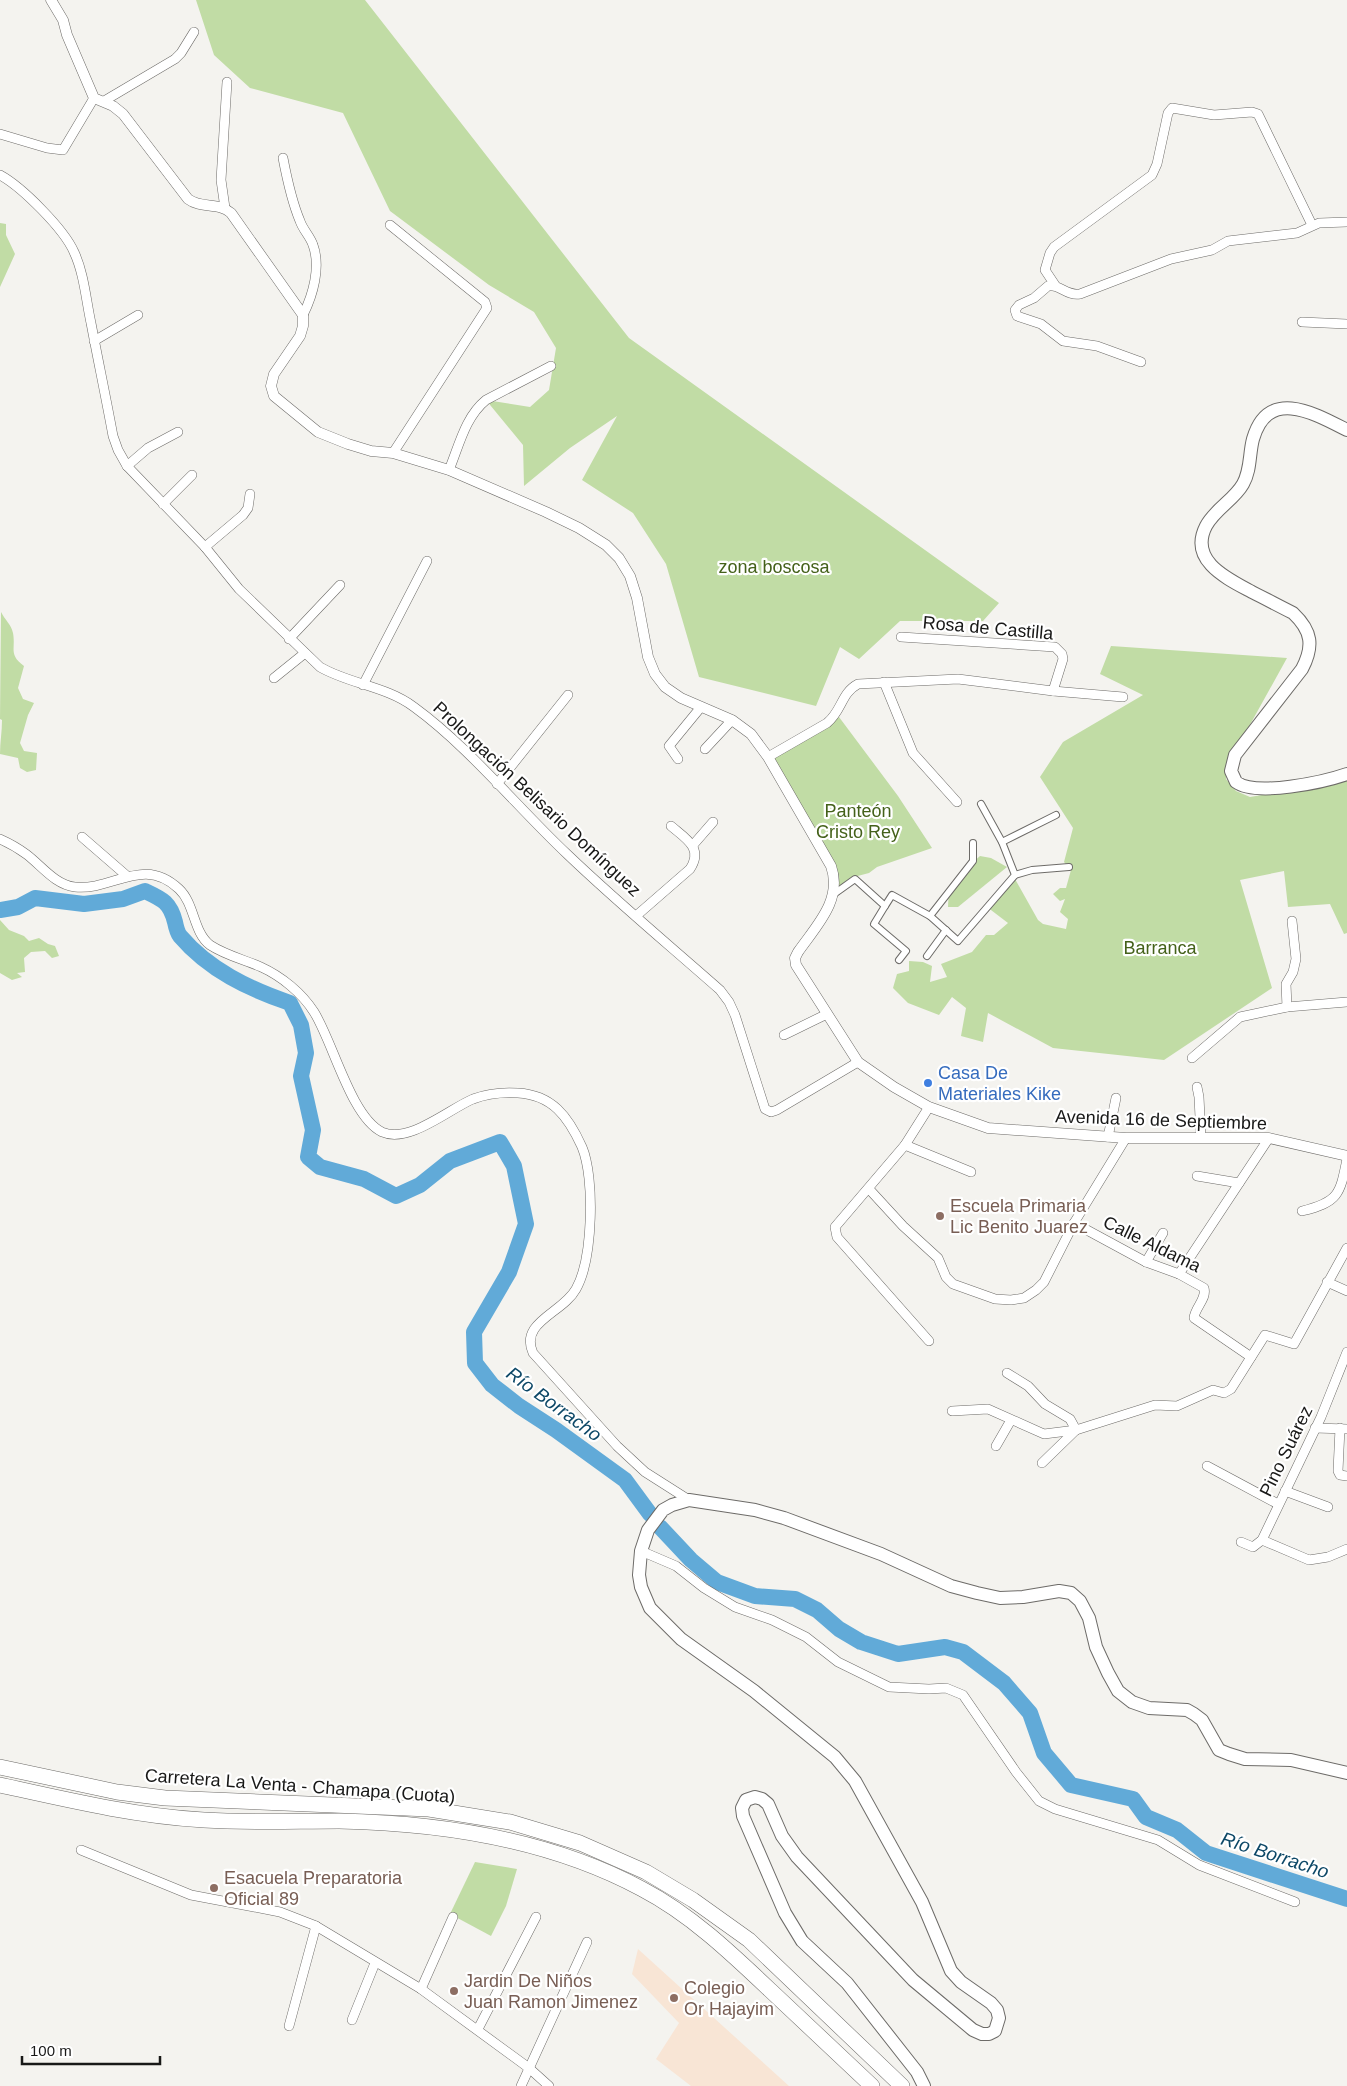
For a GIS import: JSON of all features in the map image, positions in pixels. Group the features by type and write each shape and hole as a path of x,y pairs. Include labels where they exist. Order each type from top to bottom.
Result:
{"highway":[{"name":"Carretera La Venta - Chamapa (Cuota)","path":"0,1767 117,1792 165,1798 429,1808 510,1822 580,1843 646,1872 693,1900 749,1940 902,2086"},
{"name":"Carretera La Venta - Chamapa (Cuota)","path":"0,1785 105,1808 151,1815 204,1820 341,1821 428,1827 508,1841 577,1860 643,1889 685,1917 735,1957 872,2086"}],"main road":[{"path":"1347,430 1315,414 1295,409 1279,408 1267,414 1262,420 1253,440 1246,479 1238,491 1212,516 1201,540 1207,560 1220,575 1293,613 1302,622 1309,638 1308,658 1302,669 1235,755 1231,771 1236,782 1252,789 1281,787 1325,782 1347,774"},
{"path":"924,2086 917,2072 847,1983 802,1941 785,1914 743,1816 742,1808 746,1800 755,1797 768,1804 782,1836 797,1857 892,1960 952,2013 973,2030 982,2034 989,2034 996,2031 998,2025 997,2010 951,1971 922,1902 855,1781 835,1757 754,1691 711,1662 664,1624 650,1608 638,1575 641,1551 648,1530 663,1510 689,1500 755,1510 784,1518 901,1562 951,1586 1000,1598 1016,1598 1059,1591 1071,1593 1080,1601 1089,1618 1096,1647 1118,1691 1132,1702 1149,1708 1187,1710 1202,1720 1219,1750 1229,1754 1245,1759 1291,1760 1347,1774"}],"street":[{"path":"51,0 63,20 94,98"},
{"path":"104,101 175,59 194,32"},
{"path":"225,208 221,180 227,82"},
{"path":"94,98 104,101 123,114 188,199 194,203 225,208 231,213 303,315 312,296 315,254 310,239 300,223 283,158"},
{"path":"0,134 58,150 65,149 94,98"},
{"path":"1312,225 1258,114 1252,112 1214,115 1172,108 1168,113 1157,164 1152,175 1054,247 1050,253 1045,270 1055,285 1067,293 1080,294 1161,262 1188,254 1212,250 1228,241 1297,233 1312,225 1347,222"},
{"name":"Prolongación Belisario Domínguez","path":"0,176 9,181 39,208 66,236 75,254 80,268 113,436 127,466 205,547 239,589 320,667 392,695 412,706 441,730 566,854 720,990 729,1002 735,1015 765,1109 771,1112 777,1110 858,1062"},
{"path":"390,225 485,302 487,308 393,453"},
{"path":"1055,285 1048,286 1034,298 1019,305 1015,310 1015,314 1041,324 1063,341 1097,346 1141,362"},
{"path":"94,341 138,315"},
{"name":"Avenida 16 de Septiembre","path":"303,315 303,326 300,336 274,374 271,386 274,396 318,432 371,451 393,453 450,470 546,512 579,528 606,545 619,558 630,576 637,598 648,657 656,674 665,686 681,698 732,720 751,734 768,757 831,866 835,878 834,894 823,917 795,958 799,972 858,1062 894,1087 929,1107 988,1128 1126,1138 1269,1138 1347,1158"},
{"path":"1302,322 1347,324"},
{"path":"450,470 466,427 477,407 486,400 551,366"},
{"path":"127,466 148,448 178,432"},
{"path":"163,504 192,474"},
{"path":"205,547 243,515 248,508 250,494"},
{"path":"363,684 427,561"},
{"path":"289,639 340,585"},
{"name":"Rosa de Castilla","path":"901,637 1055,647 1062,654 1062,659 1053,691"},
{"path":"274,678 305,653"},
{"path":"768,757 827,723 835,716 845,695 858,684 958,679 1053,691 1123,697"},
{"path":"884,682 913,753 957,802"},
{"path":"497,784 568,695"},
{"path":"678,759 669,746 701,707"},
{"path":"705,750 732,720"},
{"path":"981,804 1002,842 1015,875"},
{"path":"1002,842 1056,815"},
{"path":"693,845 713,822"},
{"path":"636,916 690,869 694,862 693,845 671,826"},
{"path":"82,837 126,876"},
{"path":"0,839 25,853 60,882 73,887 90,886 126,876 148,873 161,877 178,887 186,896 203,938 211,946 262,968 283,981 301,996 321,1024 345,1083 357,1105 380,1131 394,1135 408,1133 474,1098 505,1092 532,1094 553,1103 573,1128 583,1150 589,1172 589,1235 583,1271 576,1290 562,1305 535,1327 530,1334 529,1345 533,1354 617,1446 646,1472 689,1500"},
{"path":"930,916 973,862 972,844"},
{"path":"899,960 906,951 874,924 892,895 930,916 958,941 1015,875 1032,870 1069,867"},
{"path":"834,894 855,879 885,906"},
{"path":"1286,1007 1286,984 1293,972 1296,959 1292,921"},
{"path":"927,956 946,930"},
{"path":"1192,1058 1240,1017 1286,1007 1347,1002"},
{"path":"784,1035 828,1014"},
{"path":"1197,1087 1201,1138"},
{"path":"1108,1137 1116,1098"},
{"path":"929,1107 905,1145 835,1228 837,1238 929,1341"},
{"path":"869,1189 903,1226 938,1258 946,1276 953,1284 995,1299 1010,1300 1024,1298 1036,1290 1051,1270 1074,1223 1126,1138"},
{"path":"1179,1274 1269,1138"},
{"path":"905,1145 971,1172"},
{"path":"1302,1211 1323,1206 1337,1196 1347,1158"},
{"path":"1197,1176 1239,1183"},
{"name":"Calle Aldama","path":"1074,1223 1146,1262 1179,1274 1201,1286 1205,1292 1194,1315 1196,1321 1250,1357"},
{"path":"1146,1262 1164,1233"},
{"path":"952,1411 988,1409 1044,1434 1076,1430 1155,1405 1177,1406 1213,1390 1224,1393 1231,1389 1265,1335 1294,1344 1347,1248"},
{"path":"1327,1282 1347,1291"},
{"name":"Pino Suárez","path":"1262,1540 1315,1428 1347,1352"},
{"path":"1007,1373 1028,1386 1045,1404 1070,1419 1076,1430"},
{"path":"996,1446 1011,1420"},
{"path":"1315,1428 1343,1429 1338,1471 1340,1475 1347,1476"},
{"path":"1042,1463 1076,1430"},
{"path":"1207,1466 1278,1504"},
{"path":"1285,1491 1328,1507"},
{"path":"1240,1542 1253,1547 1262,1540 1309,1560 1328,1557 1347,1549"},
{"path":"641,1551 676,1566 704,1588 735,1607 772,1620 806,1637 838,1662 888,1687 929,1690 946,1688 963,1695 1016,1772 1039,1800 1056,1809 1158,1840 1199,1866 1295,1902"},
{"path":"81,1850 191,1895 280,1912 316,1926 421,1989 530,2068 549,2086"},
{"path":"421,1989 453,1917"},
{"path":"478,2029 536,1917"},
{"path":"290,2026 316,1926"},
{"path":"521,2086 587,1942"},
{"path":"352,2020 375,1962"}],"shaded area":[{"name":"Colegio Or Hajayim","path":"638,1949 789,2086 691,2086 656,2059 679,2023 632,1974"}],"green space":[{"name":"zona boscosa","path":"196,0 365,0 629,338 999,603 983,621 900,621 859,659 840,647 816,706 699,677 666,564 633,513 582,480 617,416 570,448 524,486 523,445 486,400 530,407 549,390 556,348 534,312 489,285 390,211 343,113 250,88 214,55"},
{"path":"0,223 6,224 6,235 15,254 0,287"},
{"path":"1,612 12,630 14,655 24,666 18,688 23,699 34,703 28,715 20,743 24,751 37,753 36,770 27,772 20,768 18,758 0,754 2,720 0,719"},
{"name":"Barranca","path":"1111,646 1287,658 1226,768 1226,779 1236,791 1250,797 1347,779 1347,933 1344,934 1330,904 1288,907 1284,871 1240,880 1272,988 1164,1060 1053,1048 988,1013 983,1042 961,1036 966,1008 952,997 939,1015 908,1003 893,988 897,974 909,971 909,961 923,962 932,966 930,982 947,977 941,964 972,952 986,935 994,935 1008,923 987,907 1015,879 1038,920 1043,924 1066,929 1068,919 1060,912 1065,899 1060,901 1053,894 1060,888 1066,888 1071,870 1064,862 1073,828 1040,777 1063,742 1143,695 1100,674"},
{"name":"Panteón Cristo Rey","path":"839,717 898,796 932,848 877,867 869,873 850,878 839,887 799,806 770,759"},
{"path":"980,856 991,858 1007,867 958,907 948,907 949,887"},
{"path":"0,920 9,930 24,936 29,941 39,938 55,946 59,956 52,958 45,951 31,952 24,958 25,972 17,973 22,977 12,980 0,973"},
{"path":"475,1862 517,1869 506,1906 491,1936 450,1914"}],"waterway":[{"name":"Río Borracho","path":"0,910 18,907 35,898 84,904 123,899 145,891 156,896 168,906 180,936 204,959 245,985 290,1003 301,1025 306,1053 301,1076 313,1130 308,1157 320,1167 364,1179 396,1196 420,1185 450,1161 500,1142 514,1166 526,1224 509,1272 474,1332 475,1363 492,1385 625,1480 650,1514"},
{"name":"Río Borracho","path":"660,1527 691,1560 717,1582 755,1596 795,1599 817,1610 839,1629 861,1642 898,1654 945,1647 963,1652 1004,1683 1030,1713 1044,1753 1071,1785 1133,1799 1146,1817 1177,1830 1206,1853 1347,1899"}],"place":[{"name":"Casa De Materiales Kike","path":"928,1083"},
{"name":"Escuela Primaria Lic Benito Juarez","path":"940,1216"},
{"name":"Esacuela Preparatoria Oficial 89","path":"214,1888"},
{"name":"Jardin De Niños Juan Ramon Jimenez","path":"454,1991"},
{"name":"Colegio Or Hajayim","path":"674,1998"}]}
